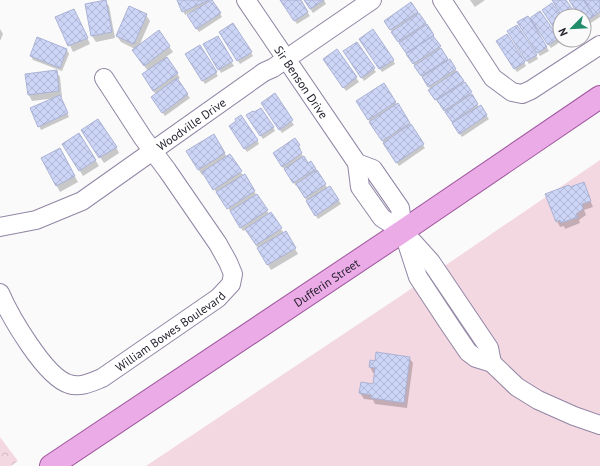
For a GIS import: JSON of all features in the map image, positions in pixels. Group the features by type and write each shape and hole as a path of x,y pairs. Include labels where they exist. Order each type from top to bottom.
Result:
{"main road":[{"name":"Dufferin Street","path":"51,466 403,231 600,97"}],"street":[{"name":"Sir Benson Drive","path":"246,0 357,163 373,169 400,208 403,231"},
{"name":"Woodville Drive","path":"0,227 36,220 82,201 264,72 273,68 372,0"},
{"path":"442,0 493,78 512,92 522,94 531,90 600,45"},
{"name":"William Bowes Boulevard","path":"0,293 8,312 30,345 54,375 69,385 83,385 102,378 218,298 231,284 233,274 218,244 153,152 104,78"},
{"path":"403,231 431,262 489,348 492,363 517,387 538,400 574,416 600,424"}],"green space":[{"path":"600,160 600,466 146,466 399,297"},
{"path":"0,437 18,461 11,466 0,466"}],"building":[{"path":"106,0 112,32 91,36 85,4"},
{"path":"177,0 209,0 182,12"},
{"path":"211,0 221,13 196,29 187,15"},
{"path":"280,0 301,0 308,12 294,21"},
{"path":"304,0 324,0 310,9"},
{"path":"552,0 566,0 572,8 557,8"},
{"path":"569,0 583,0 588,8 574,8"},
{"path":"584,0 599,0 600,12 594,16 592,8 589,8"},
{"path":"411,2 418,12 390,30 384,21"},
{"path":"552,3 555,8 552,8 552,25 542,10"},
{"path":"129,6 147,14 134,44 116,36"},
{"path":"74,9 88,38 68,46 55,17"},
{"path":"540,11 552,28 552,42 548,45 530,18"},
{"path":"419,13 426,23 398,42 391,32"},
{"path":"528,16 547,47 537,53 517,22"},
{"path":"233,23 252,52 237,61 219,32"},
{"path":"427,24 434,35 406,53 399,43"},
{"path":"517,25 537,55 526,61 507,31"},
{"path":"373,29 394,60 379,69 359,39"},
{"path":"159,30 170,46 144,66 132,50"},
{"path":"507,34 525,62 514,69 496,41"},
{"path":"218,36 233,61 218,70 203,44"},
{"path":"433,36 441,46 413,64 406,54"},
{"path":"37,37 67,49 60,68 30,56"},
{"path":"357,42 375,68 361,78 343,51"},
{"path":"200,45 217,72 202,81 185,54"},
{"path":"441,48 448,59 421,76 414,66"},
{"path":"337,49 357,77 343,88 323,59"},
{"path":"167,57 178,73 153,91 142,74"},
{"path":"450,59 456,69 428,87 422,77"},
{"path":"57,70 59,91 28,95 25,74"},
{"path":"457,71 464,81 435,100 428,90"},
{"path":"177,78 188,94 162,113 151,97"},
{"path":"465,82 472,92 444,111 437,100"},
{"path":"384,83 396,102 368,120 356,101"},
{"path":"275,93 293,120 279,130 261,103"},
{"path":"472,94 478,104 452,122 445,112"},
{"path":"60,95 68,113 38,127 30,108"},
{"path":"398,103 410,123 382,141 369,122"},
{"path":"481,105 487,115 459,134 452,123"},
{"path":"261,108 274,127 260,136 246,115"},
{"path":"241,115 258,140 244,149 229,126"},
{"path":"98,119 117,147 99,158 81,130"},
{"path":"411,124 424,144 396,163 383,143"},
{"path":"79,133 96,160 79,171 62,144"},
{"path":"214,134 225,153 198,170 186,151"},
{"path":"295,138 300,145 298,146 302,153 282,167 273,153"},
{"path":"60,148 75,176 56,186 41,158"},
{"path":"230,154 242,171 213,190 202,172"},
{"path":"304,156 308,163 311,161 316,169 293,183 284,169"},
{"path":"317,170 326,184 305,198 296,184"},
{"path":"245,174 255,191 227,209 216,192"},
{"path":"584,182 591,201 582,204 583,209 576,214 578,217 561,223 560,220 556,222 545,194 569,185 570,187"},
{"path":"330,186 339,200 315,216 306,201"},
{"path":"257,194 268,210 240,228 230,211"},
{"path":"271,212 282,228 256,245 245,229"},
{"path":"286,231 296,248 267,265 257,248"},
{"path":"376,352 410,357 404,403 371,398 371,395 359,393 361,382 373,384 375,368 369,367 370,360 375,361"}]}
